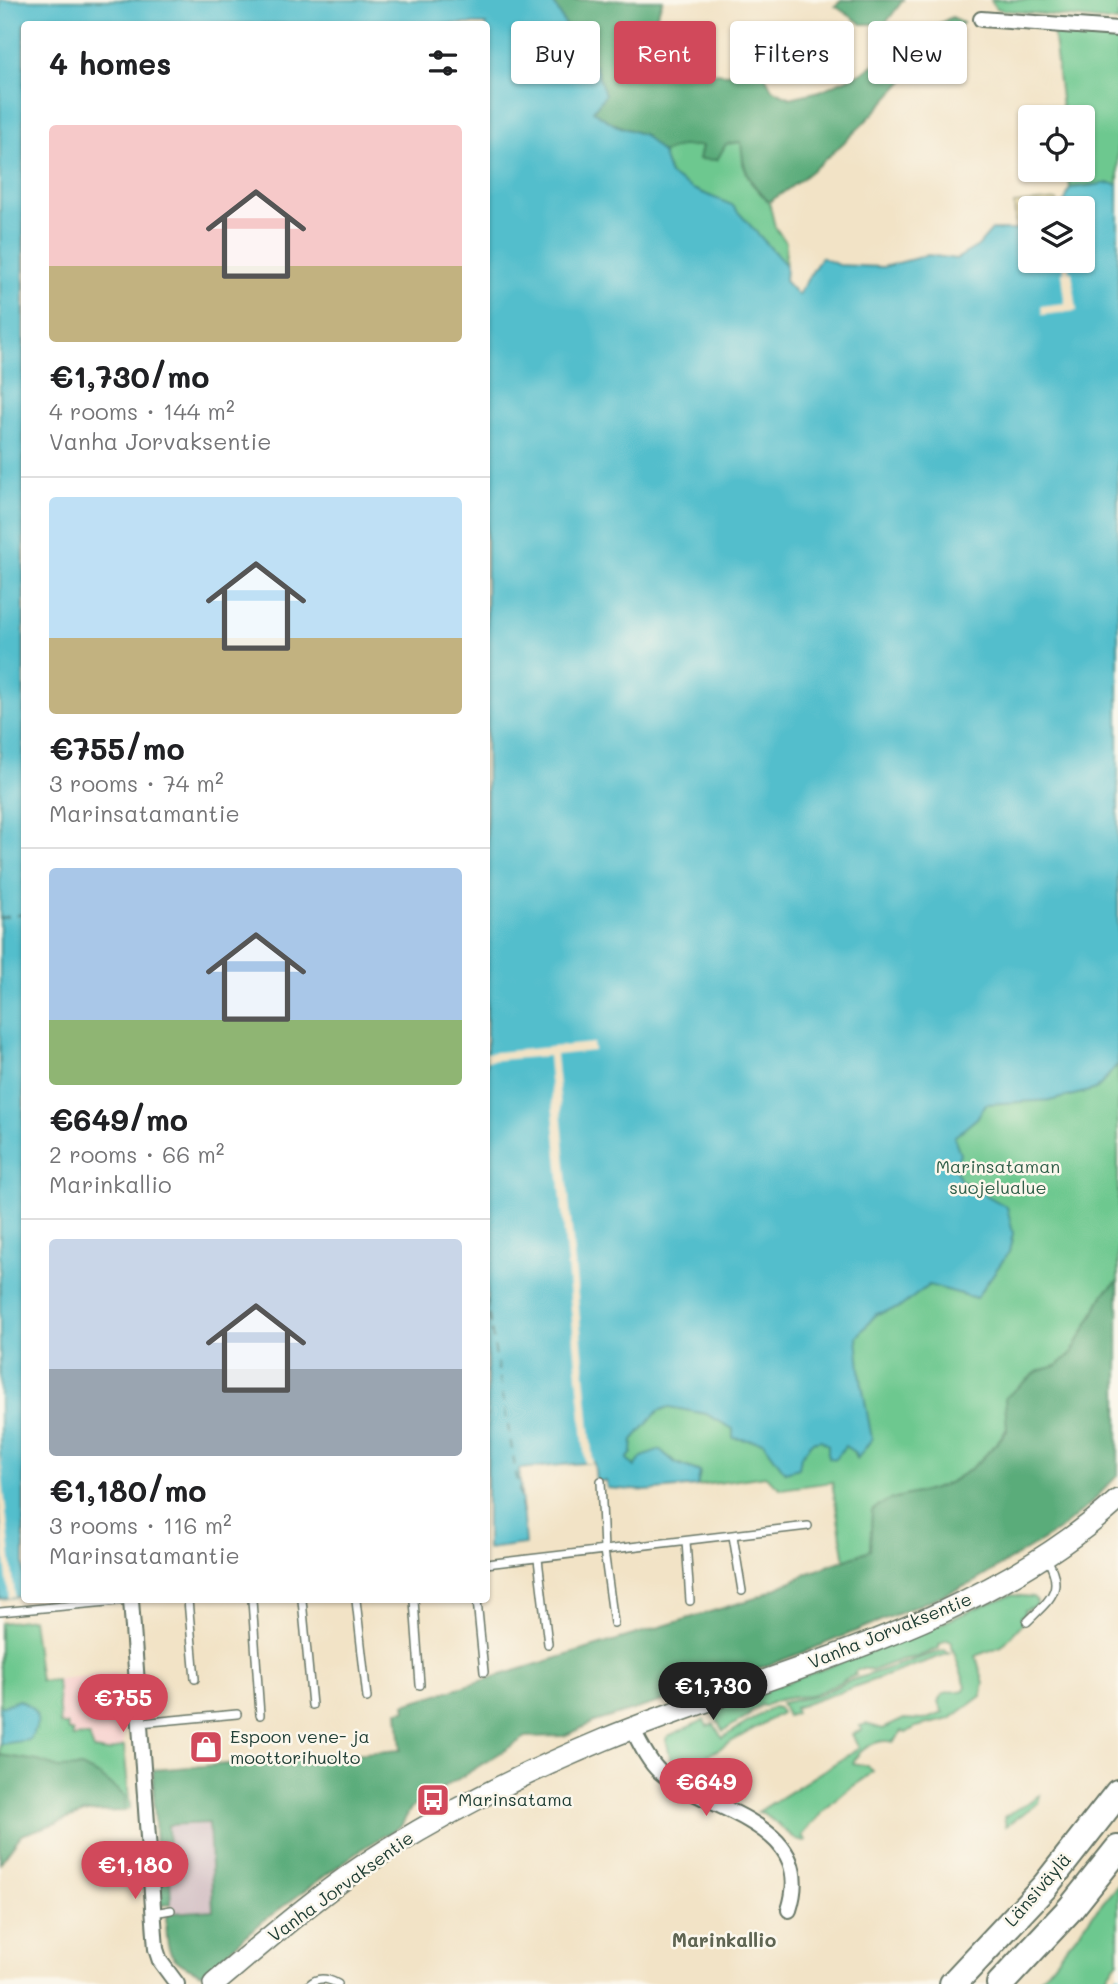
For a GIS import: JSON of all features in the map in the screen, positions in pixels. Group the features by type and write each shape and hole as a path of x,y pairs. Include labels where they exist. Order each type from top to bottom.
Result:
{"highway":[{"name":"Länsiväylä","path":"953,1984 1045,1886 1118,1793"},
{"name":"Länsiväylä","path":"1000,1984 1071,1908 1118,1849"},
{"path":"1021,1984 1071,1908"}],"main road":[{"name":"Vanha Jorvaksentie","path":"214,1984 306,1907 388,1849 455,1810 524,1774 633,1730 841,1654 964,1603 1046,1556 1118,1500"}],"street":[{"path":"981,19 1118,29"},
{"path":"130,1603 156,1949 160,1961 177,1984"},
{"path":"633,1730 656,1769 675,1783 766,1830 786,1851 794,1882 789,1910"}],"lane":[{"path":"601,1481 604,1550 614,1623"},
{"path":"490,1564 808,1526"},
{"path":"733,1536 742,1591"},
{"path":"686,1541 690,1601"},
{"path":"1027,1622 1049,1599 1055,1587 1057,1574 1046,1556"},
{"path":"538,1559 548,1644"},
{"path":"0,1612 98,1603"},
{"path":"188,1603 195,1679"},
{"path":"251,1603 260,1715"},
{"path":"302,1603 312,1705"},
{"path":"356,1603 367,1698"},
{"path":"414,1603 420,1685"},
{"path":"477,1603 484,1672"},
{"path":"140,1723 237,1714"},
{"path":"154,1913 172,1910"},
{"path":"310,1984 314,1980 324,1979 338,1984"}],"shaded area":[{"path":"117,1673 126,1771 44,1742 40,1681"},
{"path":"209,1822 213,1911 172,1913 168,1824"}],"green space":[{"path":"552,0 663,0 654,21 614,21 614,84 716,84 716,73 730,73 730,84 769,84 772,89 790,98 836,84 854,84 854,76 868,69 868,84 901,84 831,154 769,202 748,175 741,142 726,144 717,160 699,159 702,146 681,146 662,153 644,135 612,123 593,111 605,95 600,80 600,21 563,21"},
{"path":"842,0 903,0 887,21 868,21 868,24 862,24 835,6"},
{"path":"991,0 1118,0 1118,22 1002,10 996,8"},
{"path":"1053,29 1118,36 1118,299 1095,237 1095,196 1080,196 1077,188 1070,188 1069,182 1095,182 1095,105 1062,105"},
{"path":"742,142 743,164 751,183 769,202 775,227 786,242 785,281 798,296 670,174 662,153 681,146"},
{"name":"Marinsataman suojelualue","path":"1118,907 1118,1281 1105,1292 1072,1353 1058,1365 1037,1372 1009,1425 987,1454 957,1478 937,1488 895,1498 872,1511 870,1550 845,1561 832,1482 781,1489 765,1476 697,1486 700,1472 676,1463 660,1450 634,1467 627,1459 626,1430 654,1388 850,1442 856,1459 817,1160"},
{"path":"1118,1281 1118,1475 1061,1529 972,1583 807,1651 699,1690 594,1722 564,1736 526,1737 411,1808 401,1826 363,1848 263,1921 202,1974 175,1959 168,1947 166,1916 172,1913 213,1910 209,1823 168,1825 171,1904 158,1906 153,1770 401,1750 398,1711 406,1710 405,1704 756,1598 809,1573 870,1550 872,1511 893,1499 945,1485 965,1473 983,1457 1007,1431 1005,1398 1037,1372 1058,1365 1072,1353 1105,1292"},
{"path":"1012,1595 1033,1597 1037,1605 1025,1610 1021,1616 1022,1624 1002,1646 976,1656 984,1684 981,1696 950,1719 916,1727 906,1733 902,1731 893,1742 875,1743 859,1753 853,1763 867,1766 873,1771 822,1812 802,1836 806,1840 804,1842 797,1840 763,1813 758,1812 859,1748 852,1734 862,1730 860,1726 866,1724 883,1729 904,1719 924,1720 943,1713 938,1703 942,1695 964,1690 966,1686 952,1642 947,1640 939,1645 939,1648 917,1657 871,1671 858,1669 854,1673 856,1675 814,1694 761,1705 723,1731 714,1715 715,1709 910,1637"},
{"path":"32,1619 40,1681 57,1680 60,1725 67,1725 73,1737 89,1736 94,1750 107,1752 124,1746 130,1809 87,1812 21,1835 0,1863 0,1623"},
{"path":"944,1650 950,1653 794,1708 796,1713 787,1716 781,1703 820,1695 846,1682"},
{"path":"773,1707 778,1708 781,1713 705,1757 706,1760 693,1767 673,1759 676,1770 708,1787 703,1788 673,1770 666,1739 668,1736 704,1720 707,1726 714,1724 722,1738"},
{"path":"0,1755 38,1761 59,1768 81,1767 100,1776 126,1797 125,1811 87,1812 21,1835 0,1863"},
{"path":"1040,1795 1038,1803 1006,1826 1004,1817"},
{"path":"1118,1884 1118,1961 1100,1984 1036,1984"}],"sand":[{"path":"1014,204 1018,204 1016,230"}],"water":[{"path":"0,0 552,0 563,21 511,21 511,84 600,84 600,80 605,95 593,111 615,125 644,135 662,153 670,175 693,189 732,205 786,265 785,281 798,295 821,257 838,265 883,267 928,255 956,259 978,246 992,230 1018,229 1018,273 1095,273 1095,196 1067,196 1070,188 1110,183 1118,185 1118,1064 1097,1089 1054,1100 986,1104 977,1118 954,1137 960,1153 955,1169 961,1181 1007,1207 1013,1233 1009,1252 976,1298 929,1285 899,1308 876,1314 857,1337 861,1379 872,1439 857,1459 854,1452 845,1446 835,1459 828,1458 828,1445 821,1440 812,1442 801,1456 799,1468 785,1472 763,1442 733,1438 733,1429 706,1414 669,1407 658,1411 633,1440 632,1453 627,1459 635,1467 642,1457 660,1450 676,1463 700,1472 697,1486 646,1491 607,1488 606,1481 596,1481 594,1462 519,1469 525,1544 490,1549 490,21 21,21 21,1596 0,1599"},
{"path":"19,1700 35,1712 36,1727 29,1740 0,1744 0,1707"}],"pier":[{"path":"1062,273 1072,273 1077,311 1042,315 1041,306 1065,303"},
{"path":"593,1043 594,1051 556,1055 593,1463 585,1463 548,1056 490,1061 490,1053"},
{"path":"0,1452 15,1597 9,1598 0,1512"}],"waterway":[{"path":"1114,1984 1118,1977"}],"ferry route":[{"path":"0,918 21,914"},
{"path":"490,1322 523,1513"}],"place":[{"name":"Espoon vene- ja moottorihuolto","path":"206,1747"},
{"name":"Marinsatama","path":"433,1800"}],"district":[{"name":"Marinkallio","path":"724,1940"}]}
